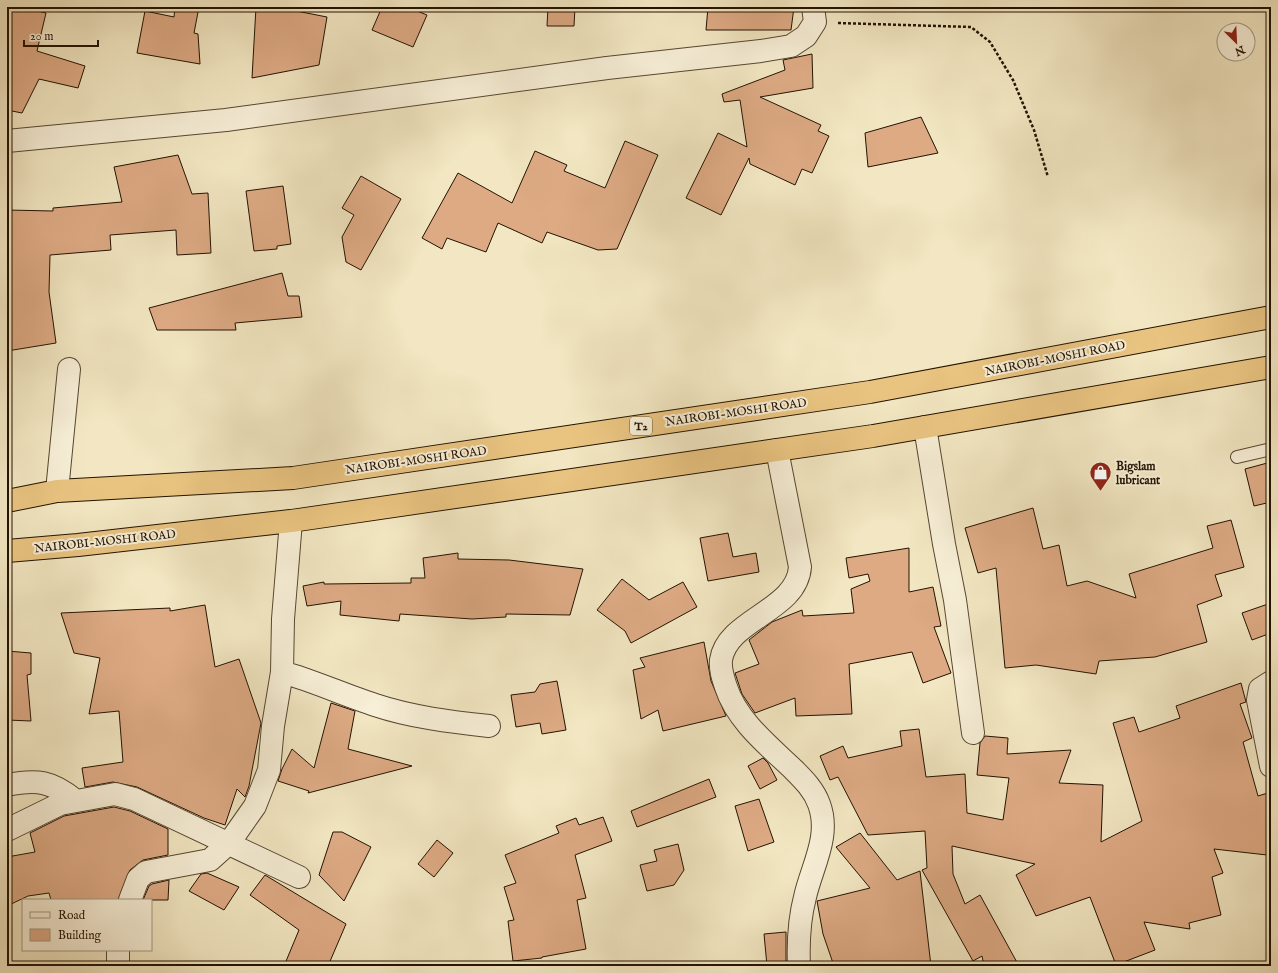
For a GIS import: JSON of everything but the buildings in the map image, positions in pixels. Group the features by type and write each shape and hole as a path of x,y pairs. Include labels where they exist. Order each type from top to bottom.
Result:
{"highway":[{"name":"NAIROBI-MOSHI ROAD","path":"7,501 57,491 293,478 870,392 1271,317"},
{"name":"NAIROBI-MOSHI ROAD","path":"7,551 78,545 291,521 777,450 925,427 1271,366"}],"street":[{"path":"7,141 226,120 607,68 761,51 791,46 806,36 814,14"},
{"path":"57,491 69,369"},
{"path":"925,427 944,544 955,600 973,733"},
{"path":"777,450 800,567 799,577 794,586 778,603 733,637 725,646 721,661 722,675 729,698 745,722 810,787 819,803 823,819 821,847 805,897 800,921 798,966"},
{"path":"130,899 138,879 146,872 210,860 229,843 255,806 269,770 273,726 282,672 283,619 291,521"},
{"path":"282,672 315,682 376,705 440,721 489,726"},
{"path":"1271,682 1260,689 1258,700 1271,766"},
{"path":"7,785 22,782 54,785 76,801"},
{"path":"7,830 60,804 115,794 134,799 299,876"},
{"path":"118,951 118,966"}],"lane":[{"path":"1237,457 1271,449"}],"path":[{"path":"814,14 972,27 990,42 1013,80 1034,130 1048,177"}],"place":[{"name":"Bigslam lubricant","path":"1100,492"}]}
